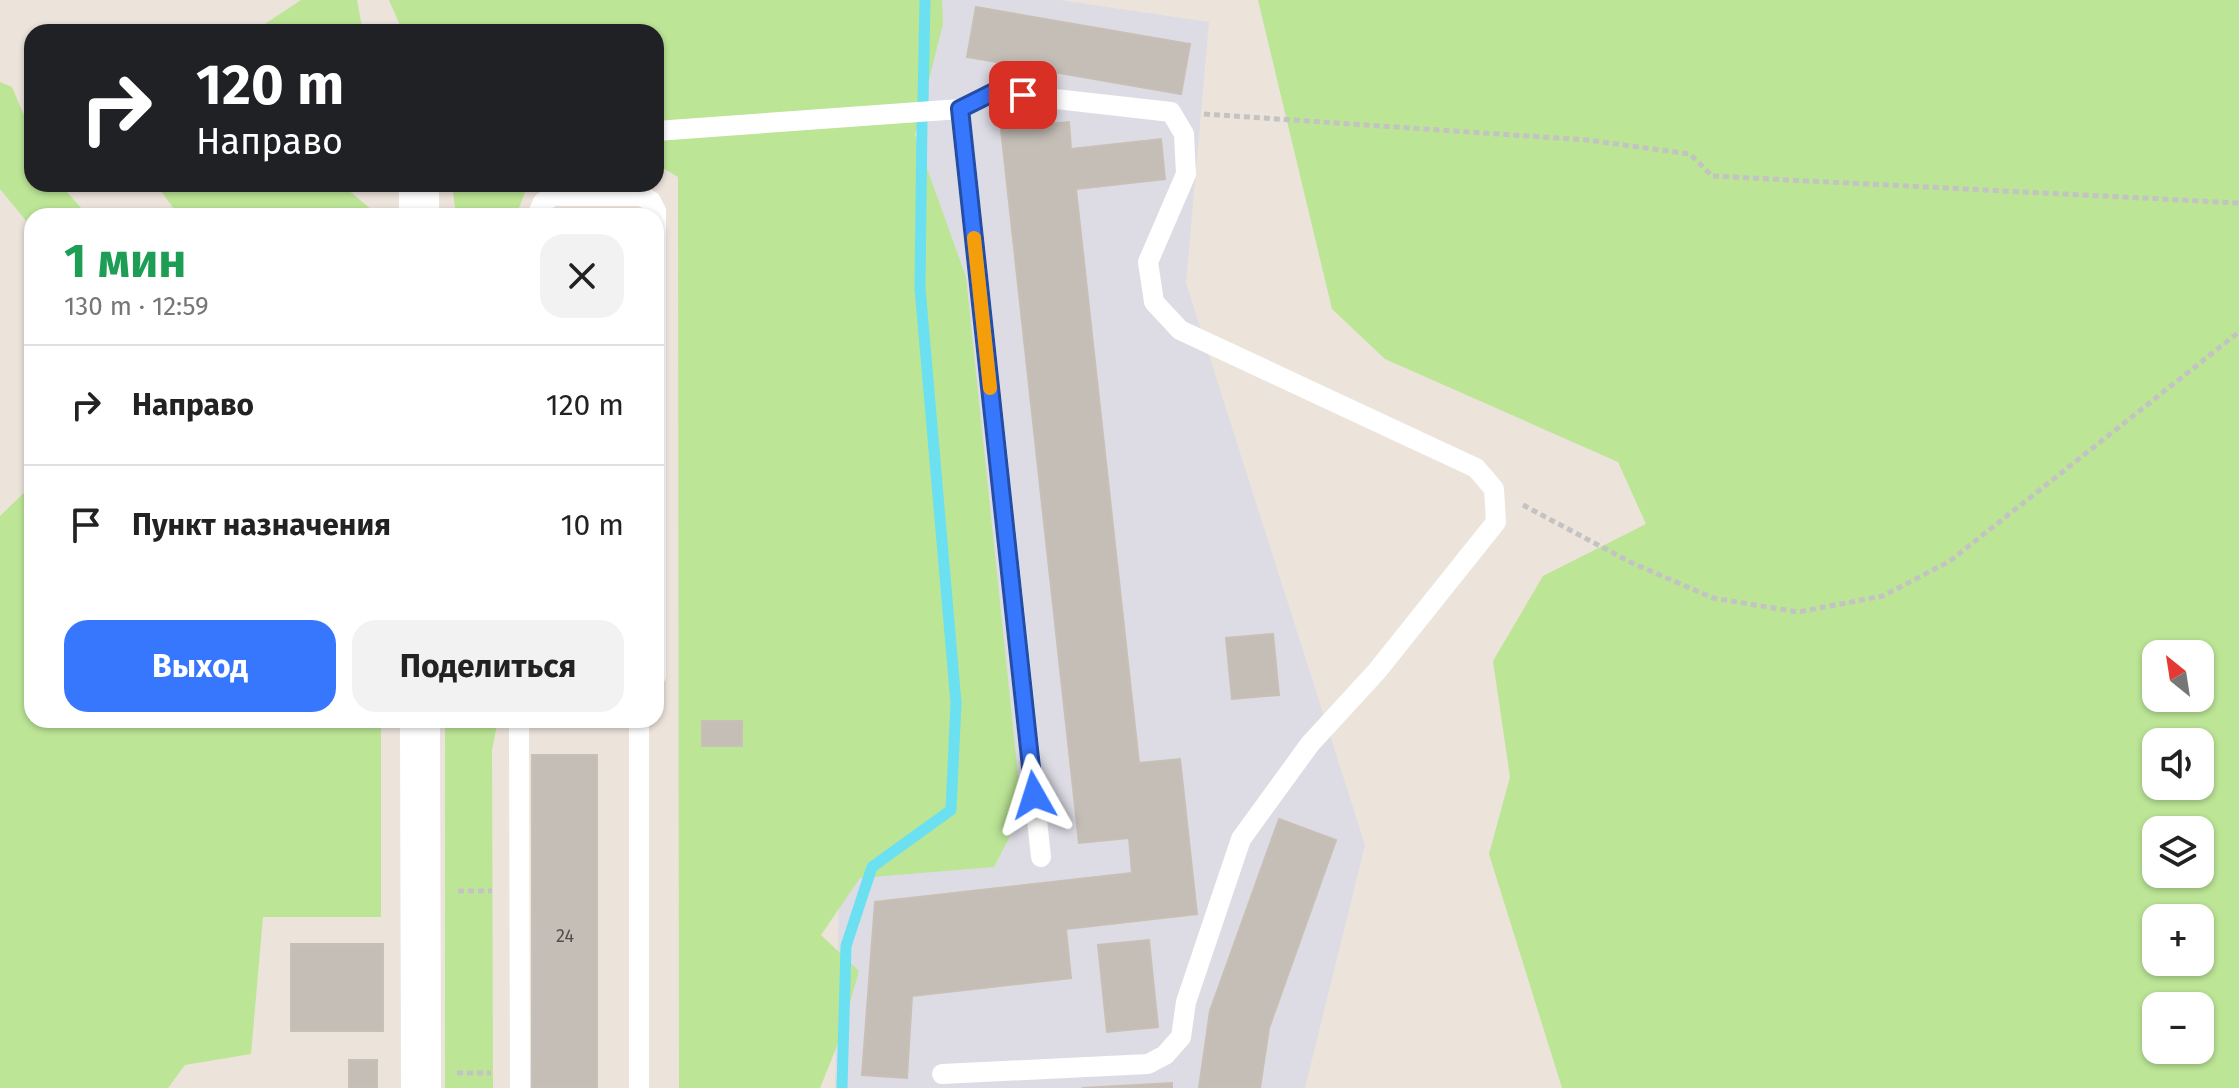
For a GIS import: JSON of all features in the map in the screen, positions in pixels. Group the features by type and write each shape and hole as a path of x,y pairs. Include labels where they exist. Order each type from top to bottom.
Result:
{"street":[{"path":"420,728 421,1081"}],"lane":[{"path":"664,130 960,109 994,92 1171,112 1184,134 1186,174 1148,262 1154,302 1180,330 1476,468 1494,489 1496,522 1377,671 1310,744 1241,839 1186,1002 1181,1037 1165,1055 1148,1064 942,1074"},
{"path":"960,109 1041,857"},
{"path":"540,208 543,202 553,196 641,196 648,192"},
{"path":"519,728 520,1080"},
{"path":"639,728 639,1088"}],"path":[{"path":"1171,112 1587,140 1690,154 1712,176 2239,203"},
{"path":"1494,489 1630,562 1713,598 1798,612 1883,596 1950,561 2239,332"},
{"path":"420,890 519,891"},
{"path":"421,1081 520,1080"}],"shaded area":[{"path":"929,0 1059,0 1209,22 1186,283 1365,845 1305,1088 835,1088 840,843 920,162"}],"green space":[{"path":"301,0 357,0 362,24 265,24"},
{"path":"389,0 942,0 943,24 915,135 966,277 1022,813 994,867 860,878 821,935 859,971 839,1041 820,1088 679,1088 678,177 664,169 664,24 400,24"},
{"path":"1258,0 2239,0 2239,1088 1562,1088 1489,854 1510,777 1493,661 1543,576 1646,524 1618,462 1385,359 1332,309"},
{"path":"0,82 12,87 24,115 24,192 67,192 81,208 24,208 24,218 0,189"},
{"path":"162,192 350,192 370,208 173,208"},
{"path":"453,192 525,192 519,208 455,208"},
{"path":"24,493 24,728 381,728 381,917 263,917 251,1054 185,1065 168,1088 0,1088 0,516"},
{"path":"445,728 496,728 492,750 493,1088 445,1088"}],"building":[{"path":"976,7 1190,44 1181,94 967,57"},
{"path":"1044,115 1045,124 1069,122 1071,149 1161,139 1165,179 1076,189 1139,763 1180,759 1197,914 1066,929 1071,978 912,996 907,1078 862,1075 875,902 1132,873 1129,838 1079,843 1000,120"},
{"path":"1273,634 1279,695 1232,699 1226,638"},
{"path":"702,721 742,721 742,746 702,746"},
{"path":"532,755 597,755 597,1088 532,1088"},
{"path":"1279,819 1336,840 1269,1028 1260,1088 1199,1088 1210,1011"},
{"path":"1149,940 1158,1027 1107,1032 1098,945"},
{"path":"291,944 383,944 383,1031 291,1031"},
{"path":"349,1060 377,1060 377,1088 349,1088"},
{"path":"1172,1083 1172,1088 1082,1088"}],"waterway":[{"path":"923,103 925,0"},
{"path":"842,1088 846,946 872,867 951,810 956,703 920,288 922,122"}],"slow traffic":[{"path":"974,238 990,388"}],"route":[{"path":"1023,95 994,92 960,109 1034,795"}]}
